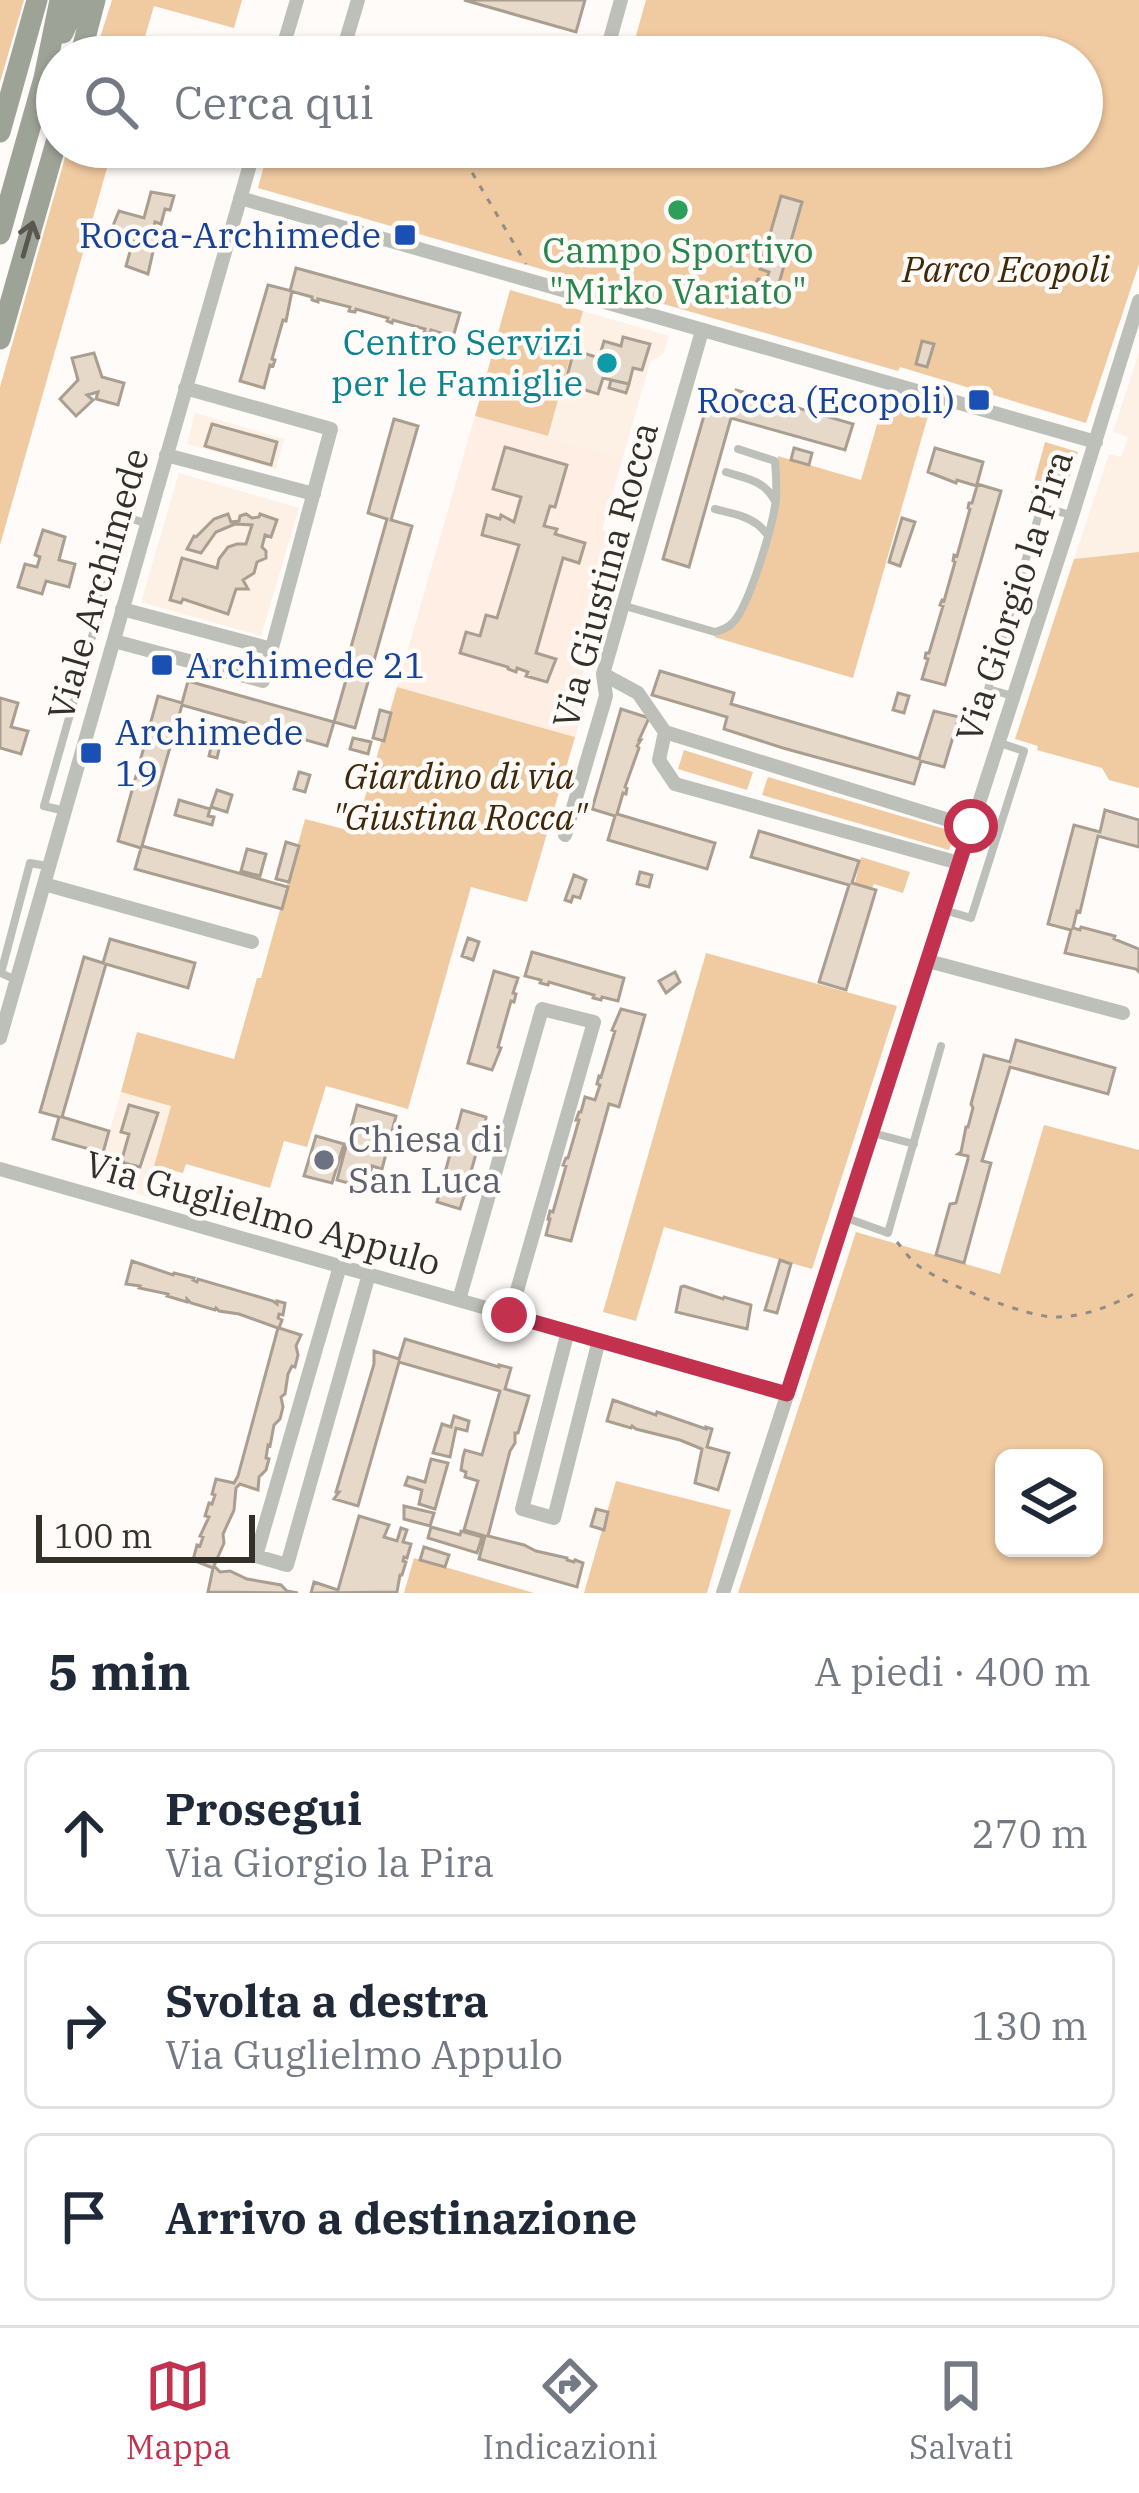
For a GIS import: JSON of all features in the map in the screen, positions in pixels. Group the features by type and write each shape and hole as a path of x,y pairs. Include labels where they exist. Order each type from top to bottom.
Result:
{"street":[{"path":"0,132 37,0"},
{"path":"53,36 60,0"},
{"path":"62,36 78,0"},
{"path":"86,36 95,0"},
{"path":"286,36 297,0"},
{"path":"347,36 358,0"},
{"path":"611,36 621,0"},
{"path":"0,234 36,106"},
{"path":"0,338 49,168"},
{"name":"Viale Archimede","path":"0,1038 249,168"},
{"path":"240,198 1096,442"},
{"name":"Via Giorgio la Pira","path":"723,1593 1139,301"},
{"name":"Via Giustina Rocca","path":"565,835 606,696 603,674 702,331"},
{"path":"113,641 263,681 331,429 185,388"},
{"path":"166,454 314,494"},
{"path":"124,604 272,649"},
{"path":"603,674 638,693 665,732 971,826"},
{"path":"665,732 659,760 675,784 959,863"},
{"path":"44,884 252,942"},
{"path":"928,961 1123,1012"},
{"path":"459,1300 542,1009 594,1022 509,1315"},
{"name":"Via Guglielmo Appulo","path":"0,1169 787,1394"},
{"path":"340,1266 256,1556 287,1565 369,1274"},
{"path":"568,1331 522,1509 554,1518 599,1340"}],"lane":[{"path":"623,606 715,632 736,619 776,502 775,461 738,449"},
{"path":"725,472 761,483 776,502"},
{"path":"1013,696 988,689 1041,507 1072,516"},
{"path":"715,509 750,519 767,534"},
{"path":"64,811 44,806 125,517 147,523"},
{"path":"104,592 124,604"},
{"path":"944,910 971,918 1024,751 998,742"},
{"path":"57,759 78,763"},
{"path":"16,980 1,973 30,863 49,866"},
{"path":"844,1217 888,1233 941,1046"},
{"path":"873,1133 914,1144"}],"path":[{"path":"470,168 526,263 524,280"},
{"path":"888,1233 916,1264 974,1293 1033,1314 1079,1315 1114,1306 1139,1292"}],"shaded area":[{"path":"583,311 669,336 663,354 650,362 623,457 548,436"},
{"path":"1139,352 1139,552 1074,559 1109,454 1121,457 1128,437 1113,432"},
{"path":"195,413 284,439 276,469 187,444"},
{"path":"475,416 623,457 602,530 632,539 613,606 600,614 582,677 589,691 575,737 397,687"},
{"path":"179,473 299,508 261,636 141,602"},
{"path":"121,1092 171,1105 146,1196 135,1193 141,1167 122,1161 119,1170 100,1165"}],"green space":[{"path":"0,0 24,0 0,82"},
{"path":"112,0 242,0 234,28 154,6 145,36 101,36"},
{"name":"Parco Ecopoli","path":"646,0 1139,0 1139,264 1086,423 258,188 263,168 1103,168 1103,36 636,36"},
{"path":"62,168 107,168 0,545 0,387"},
{"path":"510,290 583,311 548,436 475,416"},
{"path":"885,397 930,409 853,678 714,637 736,625 779,502 778,456 861,480"},
{"path":"1045,442 1078,452 1064,493 1050,489 1047,498 1031,493"},
{"path":"1139,552 1139,788 1109,780 1102,768 1015,739 1074,559"},
{"name":"Giardino di via \"Giustina Rocca\"","path":"397,687 575,737 527,902 471,887 408,1109 326,1086 307,1147 284,1141 270,1188 186,1164 183,1173 154,1166 171,1106 121,1092 137,1032 234,1059 305,819 355,832"},
{"path":"684,750 753,772 747,790 678,769"},
{"path":"768,777 955,832 949,850 762,795"},
{"path":"861,857 910,872 903,893 855,883"},
{"path":"706,953 897,1006 812,1269 664,1227 636,1321 603,1312"},
{"path":"1044,1125 1139,1150 1139,1593 738,1593 856,1232 1000,1274"},
{"path":"616,1481 731,1510 707,1593 584,1593"},
{"path":"414,1558 534,1593 404,1593"}],"building":[{"path":"464,0 585,0 576,32"},
{"path":"151,192 174,196 161,224 155,222 148,274 126,266 133,241 110,233 119,211 144,218"},
{"path":"781,196 802,202 778,287 757,281 766,281 769,272 760,269"},
{"path":"296,268 460,313 453,337 290,291"},
{"path":"268,285 292,291 264,388 240,381"},
{"name":"Centro Servizi per le Famiglie","path":"623,337 650,344 642,370 633,368 629,384 603,378 598,394 565,384 574,350 599,358 604,341 621,346"},
{"path":"922,341 934,344 927,367 916,364"},
{"path":"94,353 102,377 124,383 118,405 96,399 98,392 87,395 93,400 76,416 60,399 78,380 72,358"},
{"path":"611,380 629,384 626,393 609,388"},
{"path":"736,390 853,424 845,450 731,418 689,567 663,559 707,405 730,412"},
{"path":"394,419 418,426 391,520 412,526 355,728 334,722 387,519 368,513"},
{"path":"212,424 277,442 271,465 205,446"},
{"path":"505,447 567,465 544,526 585,543 579,563 563,558 536,653 556,659 547,682 517,668 516,672 460,653 466,632 480,636 486,615 497,618 519,545 482,535 487,515 514,522 521,497 493,489"},
{"path":"794,448 812,453 809,465 791,460"},
{"path":"935,448 983,462 977,484 1001,491 945,685 922,679 925,658 977,486 928,472"},
{"path":"228,514 231,522 246,514 277,520 271,537 265,535 266,558 243,580 248,589 236,589 228,614 183,599 181,603 170,600 182,558 217,568 228,547 246,544 252,525 235,524 216,532 201,553 187,549 194,536"},
{"path":"902,518 915,522 900,566 889,562"},
{"path":"43,530 65,537 59,560 75,564 69,587 46,581 42,594 18,587 25,564 37,567 40,557 35,555"},
{"path":"660,671 734,693 731,704 919,759 934,711 959,717 944,767 921,761 914,784 724,729 727,717 652,695"},
{"path":"188,681 334,722 327,746 182,705 147,828 142,846 288,887 282,909 135,869 141,848 118,841 158,696 182,703"},
{"path":"898,693 909,696 904,713 893,710"},
{"path":"0,698 18,703 11,727 28,731 21,754 0,748"},
{"path":"621,709 649,718 617,814 715,843 707,869 608,840 615,816 592,809"},
{"path":"380,710 391,713 384,741 373,738"},
{"path":"353,738 371,742 368,754 350,749"},
{"path":"213,739 221,741 217,758 209,756"},
{"path":"299,772 310,775 305,792 294,789"},
{"path":"217,790 232,795 227,812 211,807"},
{"path":"179,800 210,809 212,825 175,815"},
{"path":"1105,810 1139,820 1139,847 1098,836 1073,928 1115,936 1139,949 1139,972 1065,953 1071,930 1048,924 1074,825 1100,832"},
{"path":"759,831 859,861 852,883 876,890 846,990 819,982 849,885 751,857"},
{"path":"286,842 299,846 289,882 276,879"},
{"path":"247,849 266,854 260,876 241,871"},
{"path":"640,872 652,875 649,887 637,884"},
{"path":"574,875 586,880 580,898 573,896 571,902 565,900"},
{"path":"468,938 479,942 473,960 462,956"},
{"path":"110,939 195,963 188,988 106,964 62,1117 109,1131 103,1153 53,1139 59,1117 40,1112 84,957 103,963"},
{"path":"532,952 624,978 618,1001 525,976"},
{"path":"494,971 518,978 492,1070 468,1063"},
{"path":"675,972 680,982 666,993 659,981"},
{"path":"621,1009 645,1015 619,1107 609,1104 571,1241 546,1235 576,1120 585,1097 595,1100"},
{"path":"1016,1040 1115,1068 1108,1094 1010,1067 982,1161 991,1163 964,1263 936,1255 968,1159 958,1154 984,1055 1010,1062"},
{"path":"129,1105 158,1113 140,1167 122,1159 129,1134 121,1132"},
{"path":"357,1105 396,1116 382,1169 372,1166 366,1188 337,1180"},
{"path":"462,1110 486,1117 460,1209 437,1202"},
{"name":"Chiesa di San Luca","path":"316,1136 344,1144 332,1183 304,1176"},
{"path":"780,1260 791,1264 777,1313 765,1310"},
{"path":"132,1261 285,1303 279,1328 301,1335 295,1367 281,1397 280,1419 268,1445 266,1470 259,1477 258,1490 240,1484 236,1488 234,1510 214,1566 220,1572 298,1593 208,1592 213,1568 193,1560 209,1517 205,1516 215,1495 216,1479 234,1483 238,1476 278,1328 126,1284"},
{"path":"684,1286 751,1305 747,1329 676,1312"},
{"path":"405,1339 511,1368 505,1389 529,1396 488,1536 583,1563 577,1587 479,1559 485,1536 464,1530 478,1481 465,1477 463,1457 465,1450 482,1455 500,1391 399,1362 358,1506 334,1499 374,1351 399,1359"},
{"path":"613,1400 712,1429 707,1447 729,1453 718,1490 695,1483 702,1449 607,1421"},
{"path":"454,1416 469,1421 467,1431 456,1428 450,1457 433,1453 442,1424 451,1427"},
{"path":"431,1459 448,1463 435,1509 419,1504 422,1490 405,1485 408,1477 425,1482"},
{"path":"404,1506 434,1513 430,1526 404,1519"},
{"path":"596,1509 608,1512 604,1530 591,1526"},
{"path":"359,1516 389,1525 384,1537 397,1541 401,1528 407,1530 403,1542 411,1544 397,1592 311,1593 314,1582 338,1590"},
{"path":"431,1527 482,1537 477,1553 428,1538"},
{"path":"424,1547 449,1555 445,1567 420,1560"}],"place":[{"name":"Campo Sportivo \"Mirko Variato\"","path":"678,210"},
{"name":"Rocca-Archimede","path":"405,235"},
{"name":"Centro Servizi per le Famiglie","path":"607,363"},
{"name":"Rocca (Ecopoli)","path":"979,400"},
{"name":"Archimede 21","path":"162,665"},
{"name":"Archimede 19","path":"91,753"},
{"name":"Chiesa di San Luca","path":"324,1160"}],"route":[{"path":"509,1315 787,1394 971,826"}]}
